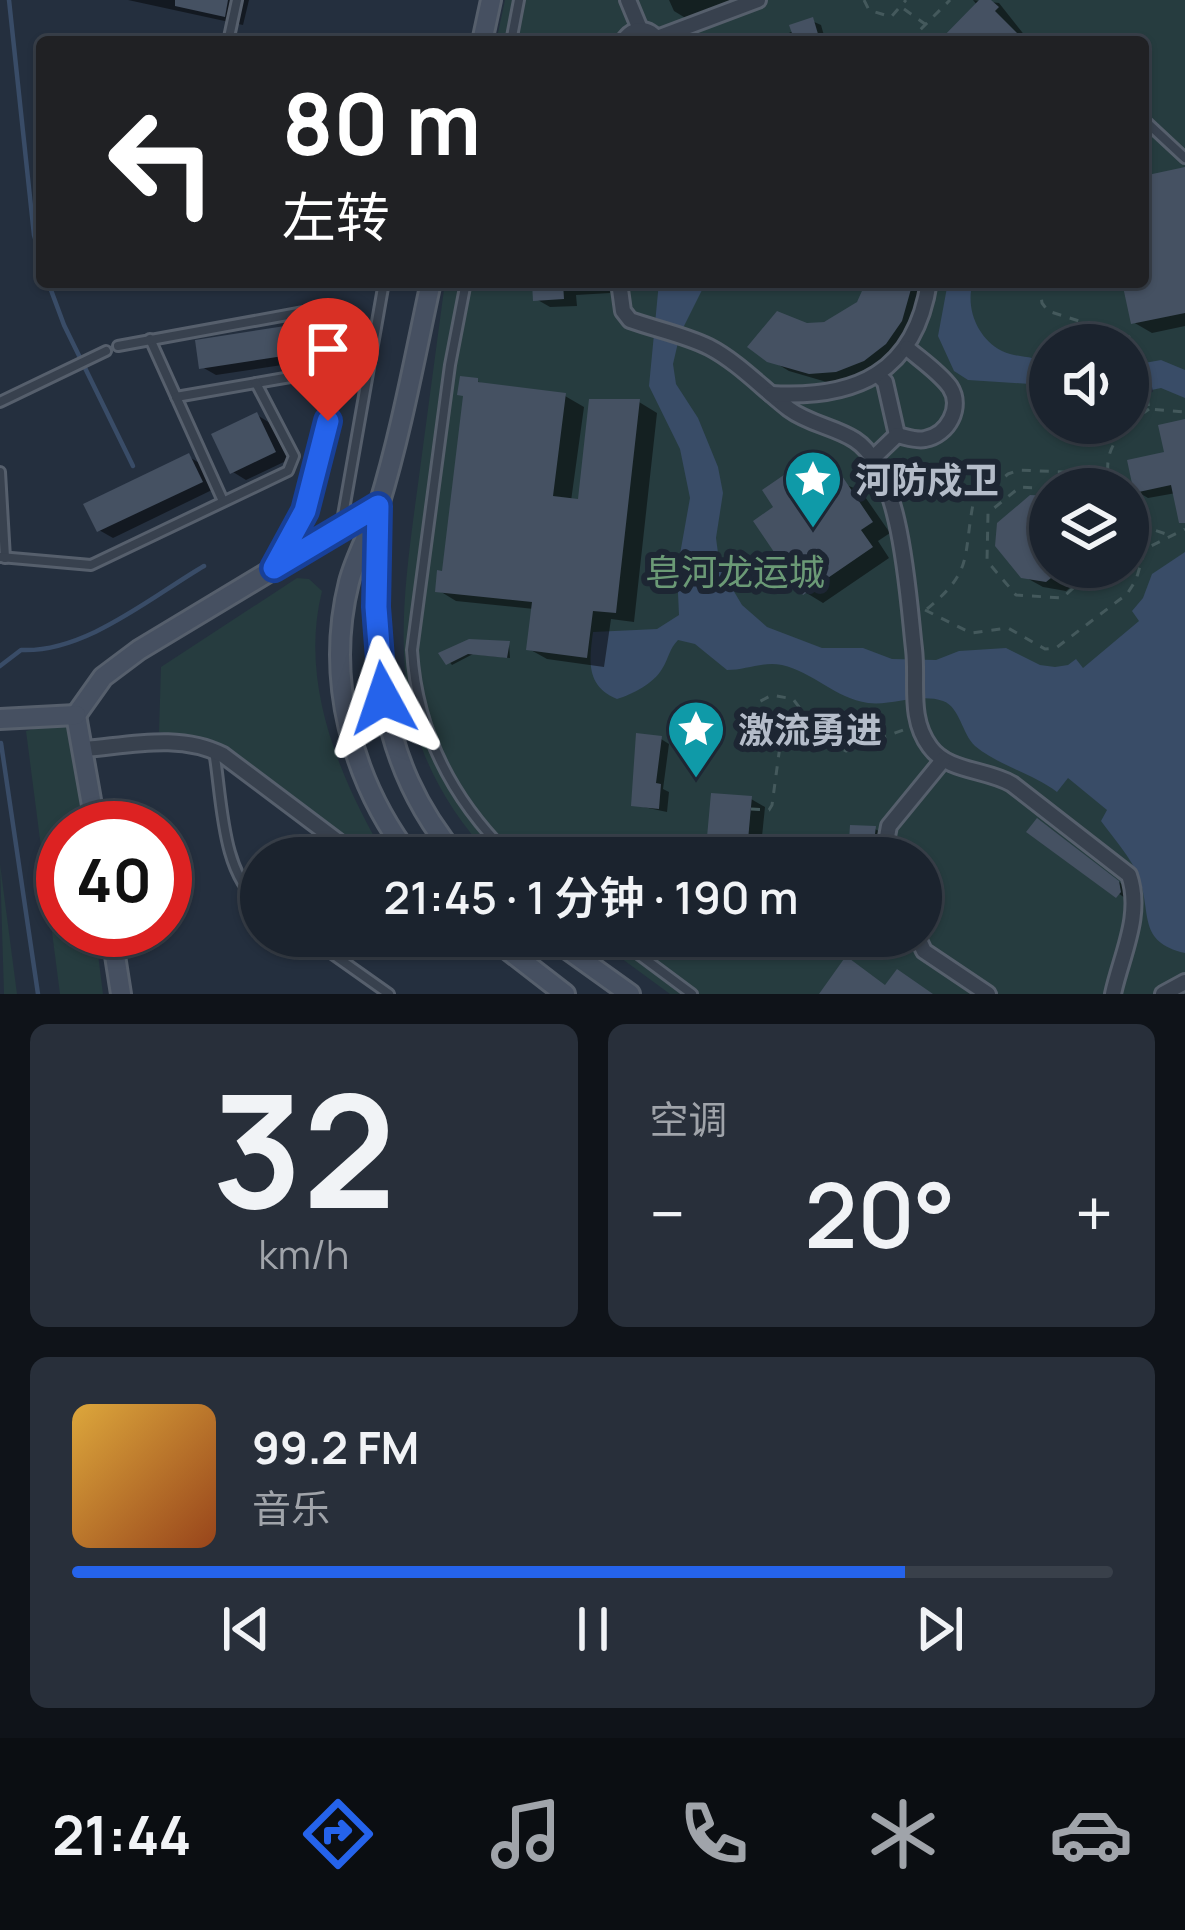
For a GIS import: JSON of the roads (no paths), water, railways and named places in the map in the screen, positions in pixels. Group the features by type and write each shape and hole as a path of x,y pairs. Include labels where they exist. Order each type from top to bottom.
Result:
{"street":[{"path":"483,36 491,0"},
{"path":"628,0 640,29 651,36"},
{"path":"668,36 758,0"},
{"path":"631,36 640,29"},
{"path":"394,837 351,742 338,644 350,579 378,506 430,288"},
{"path":"620,288 623,311 630,320 707,346 818,426 853,438 872,459 900,529 919,724 933,752 943,760 1012,784 1129,875 1133,896 1130,936 1113,994"},
{"path":"771,394 832,393 877,374 907,348 927,288"},
{"path":"897,435 932,438 945,430 956,411 948,385 907,348"},
{"path":"877,374 885,382 897,435"},
{"path":"872,459 897,435"},
{"path":"76,715 104,677 139,650 378,506"},
{"path":"378,506 378,672 388,725 414,789 445,837"},
{"path":"0,719 76,715"},
{"path":"76,715 93,801"},
{"path":"85,749 176,741 214,751 331,837"},
{"path":"887,837 889,826 943,760"},
{"path":"115,957 121,994"},
{"path":"518,957 566,994"},
{"path":"578,957 629,994"},
{"path":"933,957 988,994"},
{"path":"1163,994 1185,982"}],"lane":[{"path":"229,36 237,0"},
{"path":"512,36 519,0"},
{"path":"1149,125 1185,158"},
{"path":"341,529 382,288"},
{"path":"465,288 412,650 424,727 443,769 492,837"},
{"path":"118,346 331,307 319,372 176,397"},
{"path":"274,568 305,511 350,331 346,323 328,324"},
{"path":"150,338 223,501"},
{"path":"0,401 106,351"},
{"path":"0,475 2,558 91,565 288,471 294,464 293,452 256,383"},
{"path":"214,751 233,870 240,882"},
{"path":"337,957 389,994"},
{"path":"642,957 692,994"}],"water":[{"path":"658,288 703,288 680,334 673,364 676,384 698,418 718,467 723,493 716,538 720,568 742,605 767,627 822,648 863,648 892,659 936,660 959,651 1006,648 1040,665 1068,665 1076,659 1083,668 1139,621 1132,611 1149,588 1152,574 1185,552 1185,953 1159,942 1153,934 1136,870 1101,821 1107,810 1068,778 1057,792 984,753 943,701 868,703 782,665 727,670 695,644 678,640 658,674 642,688 617,699 607,694 595,680 591,663 593,632 657,629 679,615 677,571 690,498 680,449 649,386"},
{"path":"947,288 972,288 975,321 993,345 1029,358 1029,384 968,380 954,371 938,336"},
{"path":"1161,360 1185,370 1185,398 1161,388 1149,391 1149,362"}],"waterway":[{"path":"9,0 36,242"},
{"path":"50,288 133,466"},
{"path":"0,666 21,650 45,649 93,633 204,566"},
{"path":"1,743 38,994"}],"place":[{"name":"河防戍卫","path":"813,530"},
{"name":"激流勇进","path":"696,780"}],"park label":[{"name":"皂河龙运城","path":"735,571"}]}
